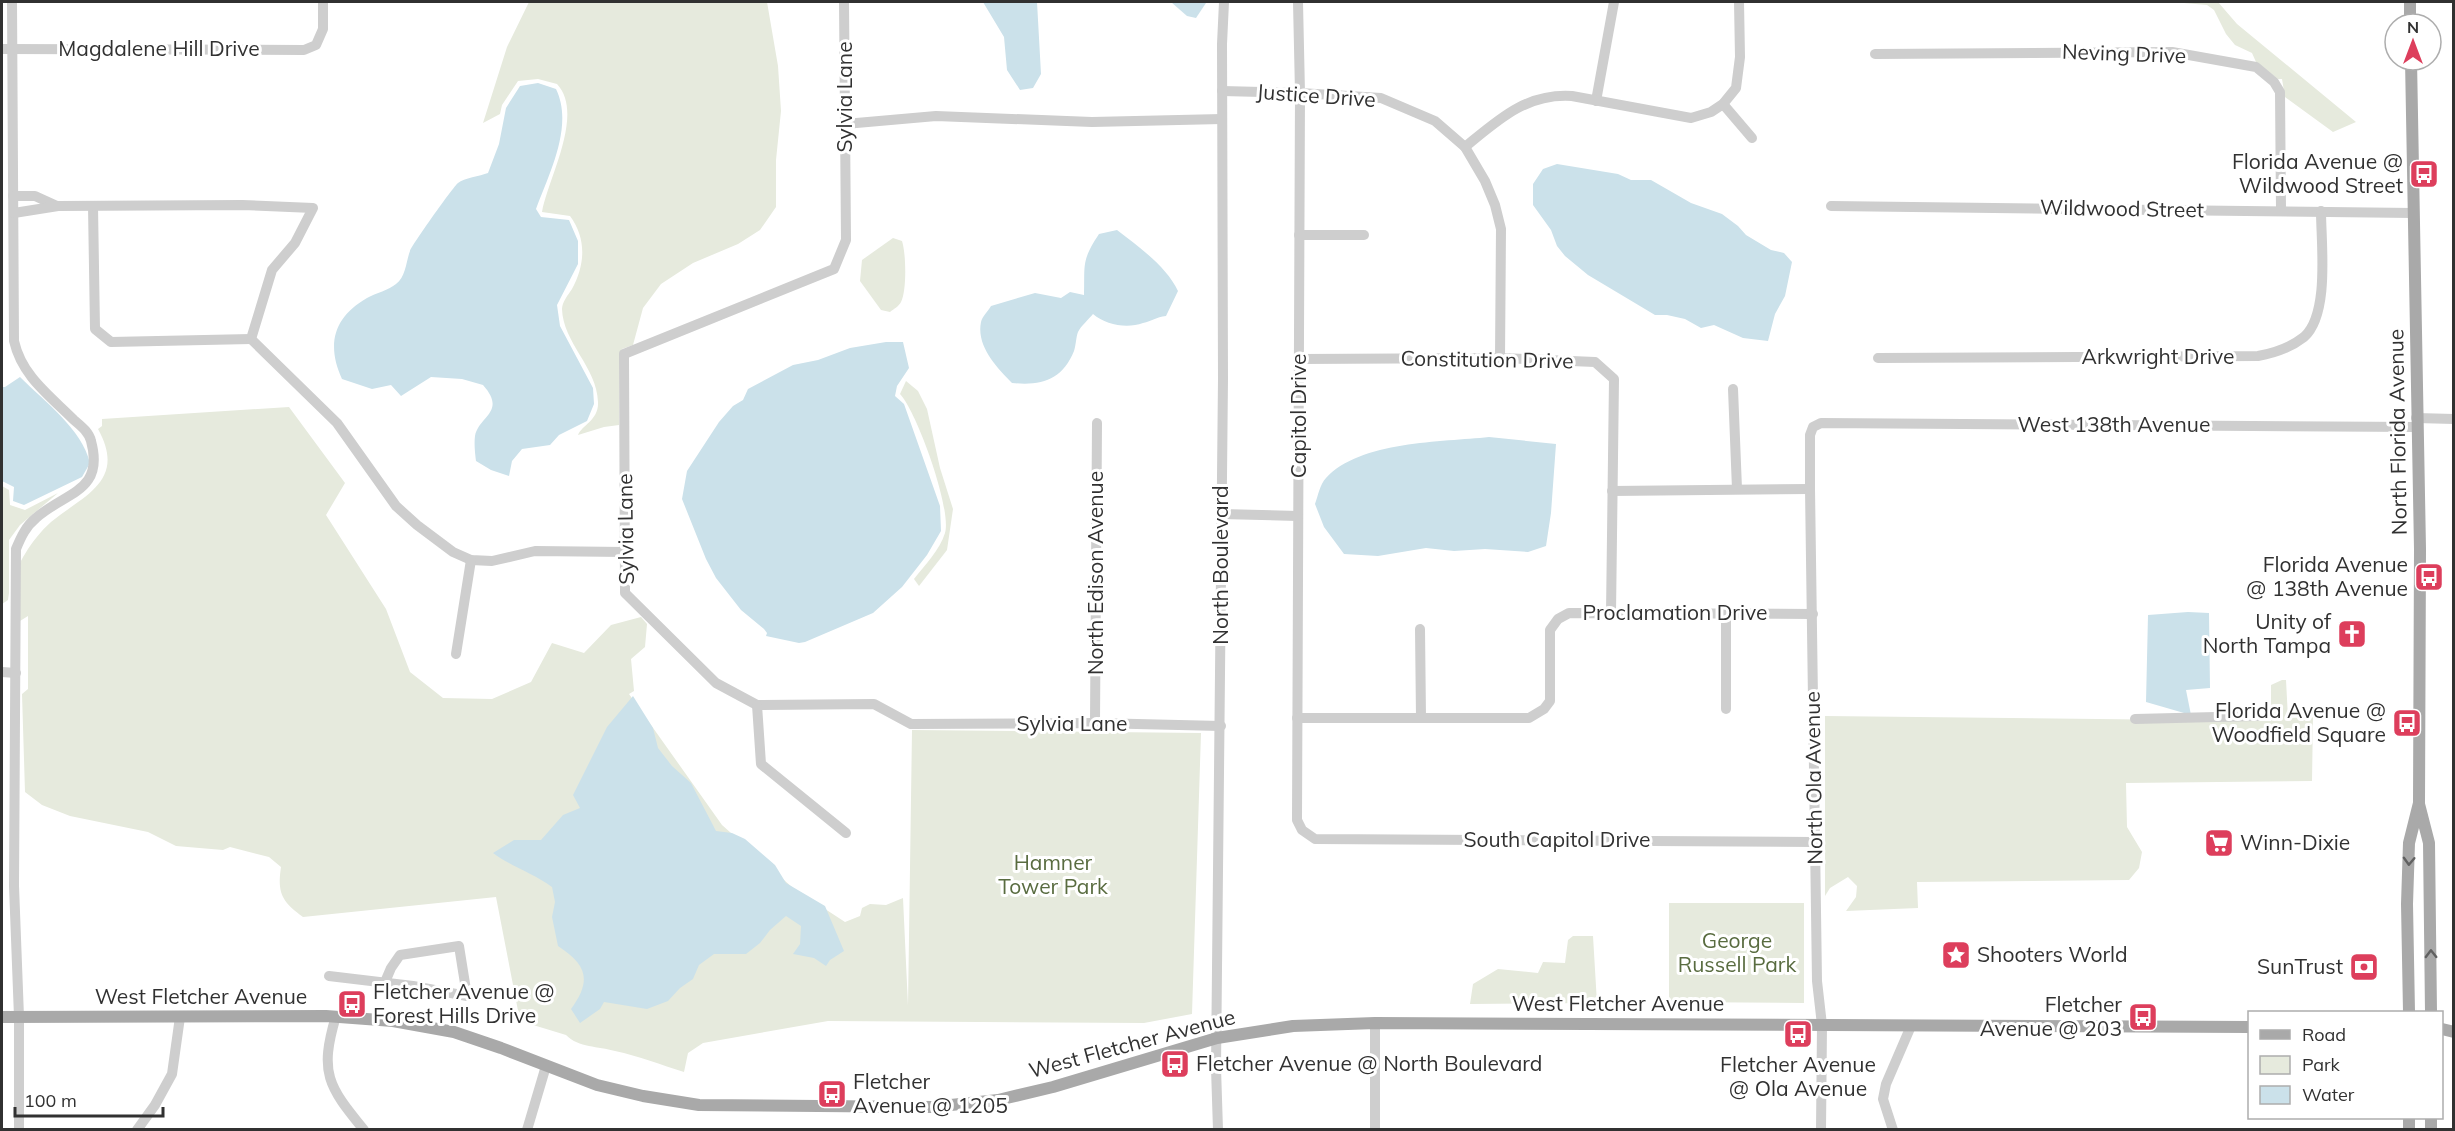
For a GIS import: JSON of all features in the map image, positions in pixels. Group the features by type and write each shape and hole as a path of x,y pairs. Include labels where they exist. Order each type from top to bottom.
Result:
{"main road":[{"name":"North Florida Avenue","path":"2409,1011 2407,904 2409,843 2419,803 2420,549 2411,72"},
{"name":"North Florida Avenue","path":"2419,803 2429,843 2431,1011"},
{"name":"West Fletcher Avenue","path":"2,1017 336,1016 393,1021 454,1032 597,1085 643,1096 699,1105 932,1107 998,1100 1053,1087 1217,1038 1293,1026 1375,1023 2248,1027"}],"street":[{"path":"12,2 7,49 14,213 14,341 18,358 26,372 90,436 95,456 92,476 78,491 36,518 22,533 16,549 14,886 19,1017 19,1130"},
{"name":"Magdalene Hill Drive","path":"7,49 304,50 316,45 323,29 323,2"},
{"name":"Sylvia Lane","path":"844,2 846,240 834,269 624,354 625,593 716,683 757,705 874,704 911,724 1095,723 1221,726"},
{"name":"North Boulevard","path":"1218,1130 1216,1068 1221,726 1224,2"},
{"name":"Capitol Drive","path":"1298,2 1300,93 1297,718 1298,820 1302,831"},
{"path":"1596,101 1614,2"},
{"path":"1465,147 1501,117 1530,101 1562,96 1691,118 1711,112 1723,104 1736,88 1740,57 1739,2"},
{"name":"Neving Drive","path":"1875,54 2172,52 2256,68 2274,82 2280,92 2281,210"},
{"name":"Justice Drive","path":"1222,91 1381,98 1435,121 1465,147 1485,181 1495,205 1501,229 1500,358"},
{"path":"1723,104 1752,138"},
{"path":"845,124 936,116 1092,122 1222,119"},
{"path":"13,196 35,196 58,206"},
{"path":"14,213 58,206 242,205 313,208 295,243 272,270 250,339"},
{"path":"93,206 95,329 111,342 250,339 337,423 396,506 453,552 471,560 492,561 536,551 625,552"},
{"name":"Wildwood Street","path":"1831,206 2413,213"},
{"name":"Arkwright Drive","path":"1878,358 2258,356 2280,352 2306,336 2317,315 2321,298 2320,211"},
{"path":"1299,235 1364,235"},
{"name":"Constitution Drive","path":"1299,359 1500,358 1595,362 1614,379 1611,614"},
{"path":"1733,389 1737,489"},
{"name":"West 138th Avenue","path":"1813,427 1821,423 2416,423 2454,419"},
{"name":"North Edison Avenue","path":"1095,723 1097,423"},
{"name":"North Ola Avenue","path":"1813,427 1810,435 1810,489 1814,842 1817,981 1822,1025 1821,1130"},
{"path":"1612,491 1810,489"},
{"path":"1221,514 1298,516"},
{"path":"456,654 471,560"},
{"name":"Proclamation Drive","path":"1297,718 1529,718 1544,709 1550,701 1550,630 1558,619 1569,613 1813,614"},
{"path":"1726,614 1726,709"},
{"path":"1420,629 1421,718"},
{"path":"2,672 16,673"},
{"path":"757,705 761,764 846,833"},
{"path":"2135,719 2257,716"},
{"name":"South Capitol Drive","path":"1302,831 1315,839 1814,842"},
{"path":"329,976 385,982 466,996 459,946 400,955 385,982"},
{"path":"336,1016 328,1043 326,1062 333,1087 364,1130"},
{"path":"137,1130 155,1105 172,1074 180,1017"},
{"path":"1375,1023 1375,1130"},
{"path":"1893,1130 1883,1099 1886,1084 1911,1026"},
{"path":"526,1130 546,1066"}],"green space":[{"path":"529,2 767,2 778,66 781,111 776,160 776,207 760,230 738,244 693,263 661,284 643,308 633,345 622,349 619,354 619,425 578,435 593,418 598,408 592,377 568,333 562,309 580,271 582,243 576,225 570,216 542,212 566,129 565,97 557,84 538,79 518,81 502,105 500,114 483,123 507,47"},
{"path":"2172,2 2218,2 2237,24 2356,122 2333,132 2285,97 2282,79 2278,79 2256,62 2252,53 2235,45 2226,34 2214,10 2207,5"},
{"path":"893,238 902,241 905,281 901,302 890,312 881,310 860,281 862,260"},
{"path":"906,381 918,391 927,409 940,468 953,509 947,550 919,586 914,579 939,546 945,533 946,521 932,461 915,420 900,394"},
{"name":"Hamner Tower Park","path":"289,407 345,483 326,515 386,609 410,672 443,698 492,699 531,682 552,643 584,653 611,625 641,617 647,624 645,647 631,659 634,691 629,694 722,825 793,888 845,922 860,916 862,908 870,904 886,905 903,898 908,1006 912,730 1201,733 1192,1014 1144,1023 828,1021 703,1043 688,1053 684,1072 633,1055 583,1044 566,1035 520,1021 496,897 303,917 290,907 283,896 280,884 281,867 269,857 230,847 223,850 176,846 148,832 70,816 42,805 25,792 22,694 28,689 28,616 20,621 18,572 22,558 44,529 98,485 105,474 108,462 106,447 98,429 102,426 102,419"},
{"path":"2,486 9,490 10,505 25,510 58,493 20,525 9,540 9,593 8,600 2,604"},
{"path":"2286,680 2288,718 2313,717 2312,781 2126,783 2127,827 2142,852 2139,868 2129,880 1917,882 1918,908 1846,911 1856,897 1857,886 1848,877 1830,888 1825,896 1825,716 2271,721 2271,685"},
{"name":"George Russell Park","path":"1669,903 1804,903 1804,1003 1669,1002"},
{"path":"1573,936 1593,936 1597,1003 1470,1004 1473,984 1498,969 1538,973 1543,962 1565,963 1568,940"}],"water":[{"path":"983,2 1037,2 1041,74 1033,88 1020,90 1007,70 1004,37"},
{"path":"1171,2 1206,3 1196,18 1187,16"},
{"path":"538,83 556,89 561,103 562,118 558,150 536,209 541,217 569,220 578,241 578,264 557,305 560,326 593,388 594,404 587,421 559,435 550,445 522,449 512,461 509,476 491,470 476,461 477,429 492,408 490,394 483,385 462,379 431,377 401,396 391,385 372,389 342,379 337,366 334,343 340,323 356,305 399,281 404,273 412,247 458,183 488,173 499,144 506,108 520,86"},
{"path":"1557,164 1618,174 1631,180 1651,180 1691,203 1722,214 1746,235 1771,250 1784,253 1792,262 1785,296 1775,314 1768,341 1743,338 1714,325 1701,328 1685,319 1655,315 1588,275 1565,256 1557,246 1551,230 1533,205 1533,184 1543,169"},
{"path":"1117,230 1151,258 1173,282 1178,291 1166,316 1137,325 1124,326 1104,321 1093,314 1079,330 1074,351 1057,375 1042,382 1012,383 994,363 985,348 980,331 984,316 991,306 1035,293 1061,298 1070,292 1084,295 1084,270 1089,251 1099,234"},
{"path":"886,342 903,342 909,368 897,386 895,396 904,404 940,506 941,531 927,555 902,587 873,613 805,642 799,643 766,636 764,629 741,610 716,578 706,559 682,499 687,471 719,422 733,406 743,400 748,389 793,365 818,360 850,348"},
{"path":"20,377 71,427 86,451 90,463 82,477 24,505 13,501 14,487 2,481 2,387"},
{"path":"1489,437 1556,444 1546,546 1528,552 1485,549 1454,551 1426,548 1378,556 1344,554 1324,527 1315,504 1326,478 1341,466 1380,450 1426,442"},
{"path":"2209,613 2210,688 2186,690 2191,715 2146,702 2148,615"},
{"path":"633,696 653,728 658,748 672,766 691,783 716,831 732,833 745,839 775,865 786,883 825,906 844,951 830,960 826,966 814,958 793,954 800,944 801,926 786,916 746,954 714,954 699,965 693,979 680,988 668,1001 647,1009 604,1002 600,1009 580,1023 571,1009 582,990 583,974 575,960 558,946 552,917 555,902 552,887 493,853 514,840 541,840 563,815 580,808 573,795 607,727"}],"place":[{"name":"Florida Avenue @ Wildwood Street","path":"2424,174"},
{"name":"Florida Avenue @ 138th Avenue","path":"2429,577"},
{"name":"Unity of North Tampa","path":"2352,634"},
{"name":"Florida Avenue @ Woodfield Square","path":"2407,723"},
{"name":"Winn-Dixie","path":"2219,843"},
{"name":"Shooters World","path":"1956,955"},
{"name":"SunTrust","path":"2364,967"},
{"name":"Fletcher Avenue @ Forest Hills Drive","path":"352,1004"},
{"name":"Fletcher Avenue @ 203","path":"2143,1017"},
{"name":"Fletcher Avenue @ Ola Avenue","path":"1798,1034"},
{"name":"Fletcher Avenue @ North Boulevard","path":"1175,1064"},
{"name":"Fletcher Avenue @ 1205","path":"832,1094"}]}
